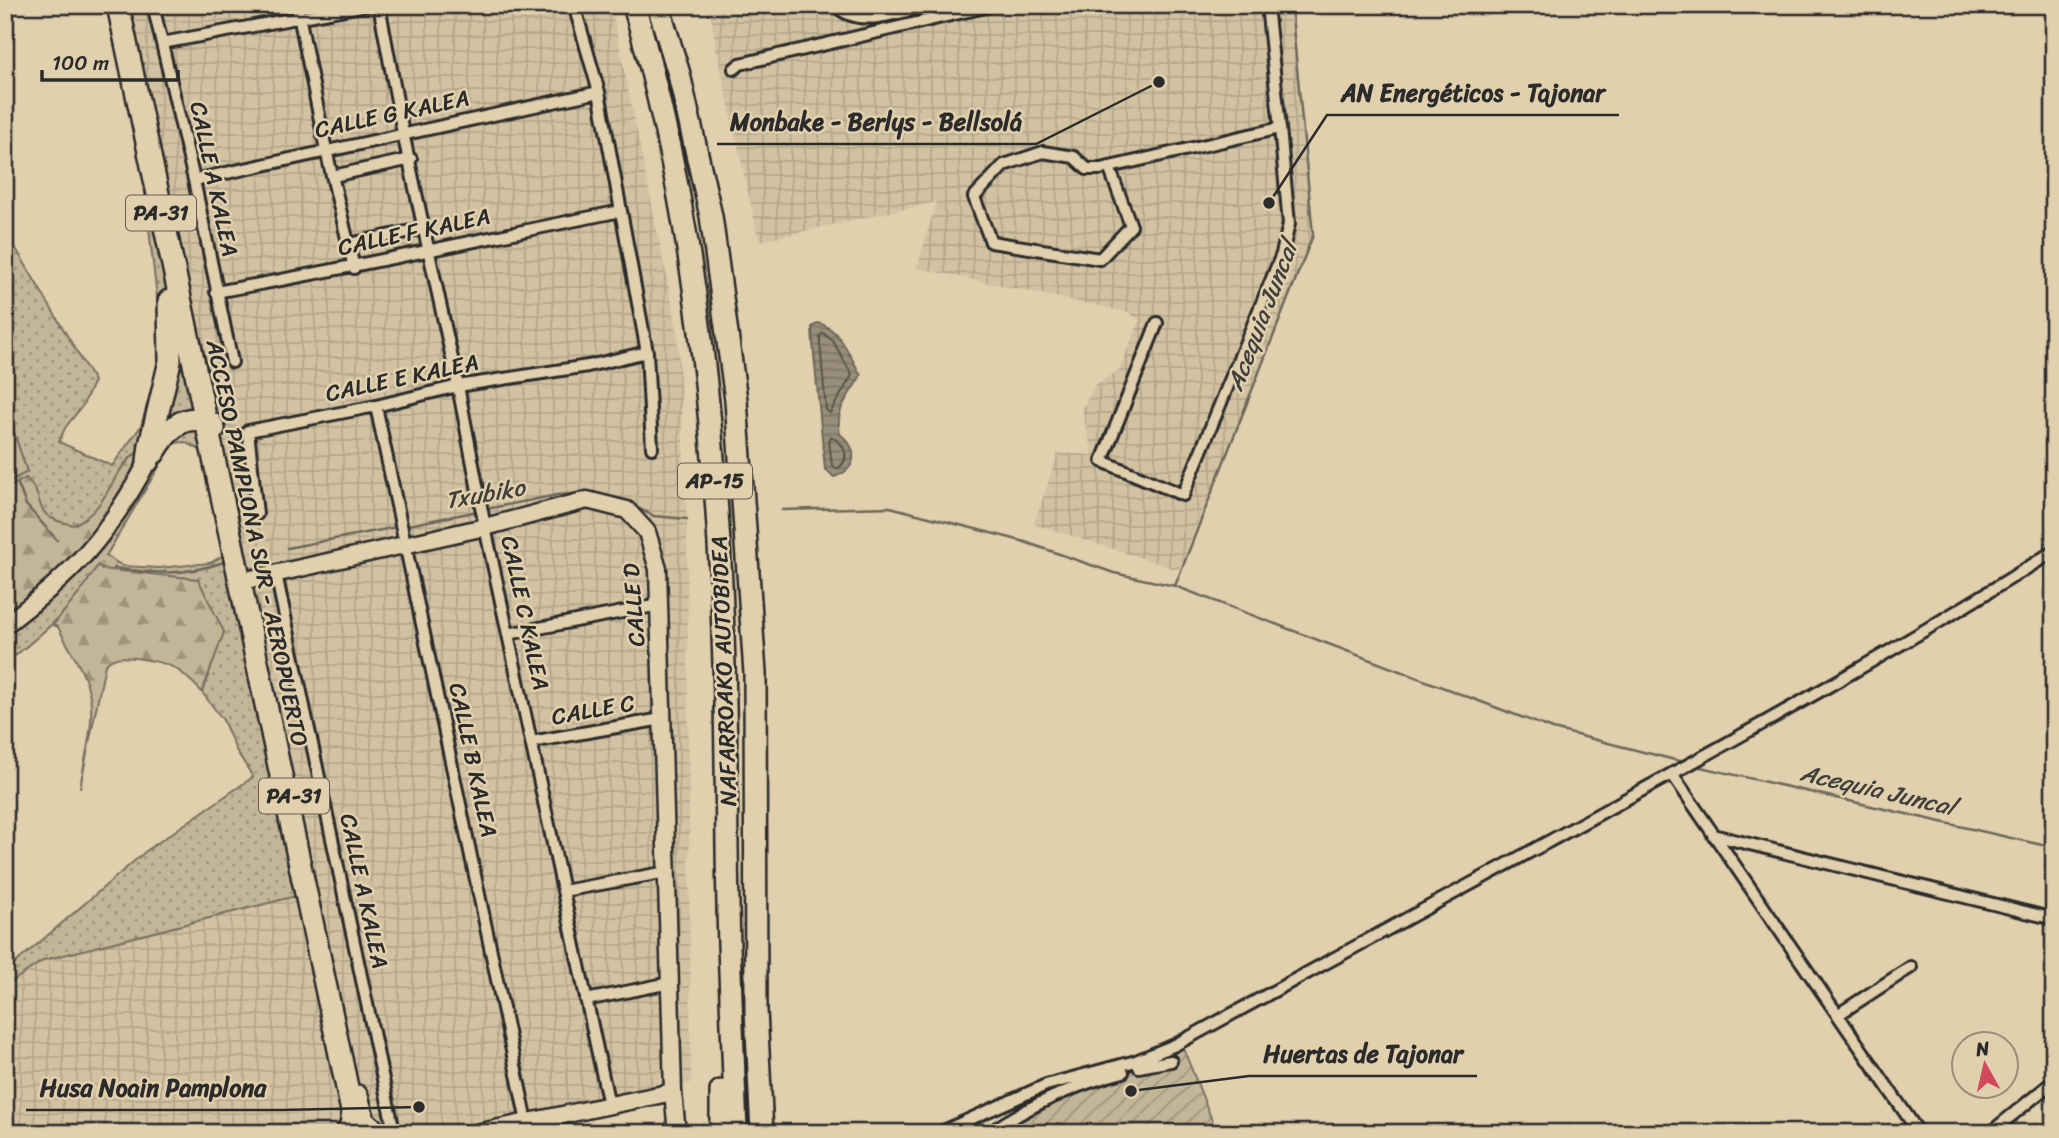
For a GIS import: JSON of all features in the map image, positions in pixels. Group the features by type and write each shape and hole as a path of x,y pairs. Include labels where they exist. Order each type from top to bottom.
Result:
{"highway":[{"name":"ACCESO PAMPLONA SUR - AEROPUERTO","path":"118,5 205,420"},
{"name":"ACCESO PAMPLONA SUR - AEROPUERTO","path":"127,5 206,358 219,455 352,1111 352,1122 347,1133"},
{"name":"NAFARROAKO AUTOBIDEA","path":"634,5 668,135 693,270 709,399 716,485 724,663 729,943"},
{"name":"NAFARROAKO AUTOBIDEA","path":"658,5 679,74 711,216 736,400 755,673 757,1010 761,1133"},
{"path":"670,5 691,80 709,166 711,216"},
{"path":"155,182 153,212 167,288 170,347 168,372 150,444 158,449"},
{"path":"205,420 209,406 204,379 206,358"},
{"path":"158,449 161,439 177,425 190,419 205,420 214,427 219,455"},
{"path":"158,449 186,436 219,455"},
{"name":"ACCESO PAMPLONA SUR - AEROPUERTO","path":"219,455 251,579 360,1110 364,1121 380,1131"},
{"path":"721,1133 722,990 729,943"},
{"name":"AP-15","path":"729,943 736,1133"},
{"path":"347,1133 364,1127 380,1131"}],"street":[{"name":"CALLE A KALEA","path":"153,5 194,180 232,362"},
{"path":"298,5 326,150 354,268"},
{"path":"162,43 367,5"},
{"name":"CALLE C KALEA","path":"379,5 485,527 609,1105"},
{"path":"574,5 598,92 647,352 652,447"},
{"path":"835,5 848,16 866,19 930,5"},
{"path":"734,69 740,64 994,5"},
{"path":"1157,323 1102,461 1183,495 1282,254 1289,224 1267,5"},
{"name":"CALLE G KALEA","path":"194,180 598,92"},
{"path":"1109,167 1130,226 1100,259 991,242 974,197 1004,165 1043,152 1074,157 1087,169 1109,167 1280,128"},
{"path":"333,176 411,159"},
{"name":"CALLE F KALEA","path":"216,292 354,268 428,250 621,211"},
{"path":"349,244 425,228"},
{"name":"CALLE E KALEA","path":"257,514 247,444 248,431 376,406 458,386 588,366 647,352"},
{"name":"CALLE B KALEA","path":"376,406 527,1122"},
{"path":"5,625 44,596 84,557 126,502 158,449"},
{"name":"CALLE D","path":"251,579 405,538 485,527 587,499 626,510 647,532 658,569 673,1092 677,1133"},
{"path":"939,1133 1046,1085 1136,1061 1175,1045 1672,774 1946,620 2054,551"},
{"name":"CALLE A KALEA","path":"276,574 392,1122 380,1131"},
{"path":"508,635 659,605"},
{"name":"CALLE C","path":"531,742 662,719"},
{"path":"1672,774 1919,1133"},
{"path":"1713,835 2054,919"},
{"path":"563,891 667,872"},
{"path":"1839,1014 1911,967"},
{"path":"586,1000 670,983"},
{"path":"989,1133 1040,1104 1094,1081 1156,1062 1171,1061"},
{"path":"1990,1133 2054,1081"},
{"path":"475,1133 673,1092"}],"shaded area":[{"path":"108,5 611,5 677,328 687,519 691,1083 457,1133 20,1133 5,1044 6,985 44,960 296,895 246,668 196,412 144,186"},
{"path":"709,5 1291,5 1313,235 1179,570 1034,524 1058,453 1093,455 1082,410 1095,385 1119,370 1140,320 1127,312 917,268 936,202 759,241 717,53"},
{"path":"5,1044 20,1133 5,1133"}],"green space":[{"path":"144,186 204,452 185,442 173,443 106,556 123,566 159,568 210,563 224,555 296,896 44,960 7,985 5,990 5,972 146,851 253,777 236,750 223,720 202,692 224,632 98,565 68,607 5,664 5,615 126,486 145,449 128,459 97,508 74,525 59,522 44,513 33,486 26,478 5,490 5,484 27,472 5,405 5,230 94,381 83,405 65,428 59,442 112,466 141,426 163,349"},
{"path":"5,405 27,472 5,484"},
{"path":"144,449 106,520 52,578 5,615 5,490 26,478 33,486 44,512 59,522 74,525 94,511 128,460"},
{"path":"98,565 102,569 198,579 224,632 202,692 179,671 158,662 123,657 105,665 80,788 90,730 90,696 76,660 58,627 53,625 82,590"},
{"path":"1182,1045 1217,1133 984,1133 1024,1108"}],"water":[{"path":"818,323 826,326 838,337 861,375 839,417 840,434 850,446 853,458 848,469 834,477 825,469 812,327"}],"waterway":[{"name":"Acequia Juncal","path":"1175,586 1313,235 1291,5"},
{"name":"Txubiko","path":"5,456 13,476"},
{"name":"Txubiko","path":"18,484 26,505 57,540"},
{"name":"Txubiko","path":"486,509 557,495 583,493"},
{"name":"Txubiko","path":"593,493 620,500"},
{"name":"Txubiko","path":"633,506 654,516 687,519"},
{"name":"Acequia Juncal","path":"782,510 890,507 1022,541 1114,573 1175,586 1553,729 1683,762"},
{"name":"Txubiko","path":"403,526 479,511"},
{"name":"Txubiko","path":"287,548 397,527"},
{"name":"Txubiko","path":"114,568 169,572 195,570 224,562"},
{"name":"Acequia Juncal","path":"1696,766 2042,845 2054,840"}],"place":[{"name":"Monbake - Berlys - Bellsolá","path":"1159,82"},
{"name":"AN Energéticos - Tajonar","path":"1269,203"},
{"name":"Huertas de Tajonar","path":"1131,1091"},
{"name":"Husa Noain Pamplona","path":"419,1107"}]}
